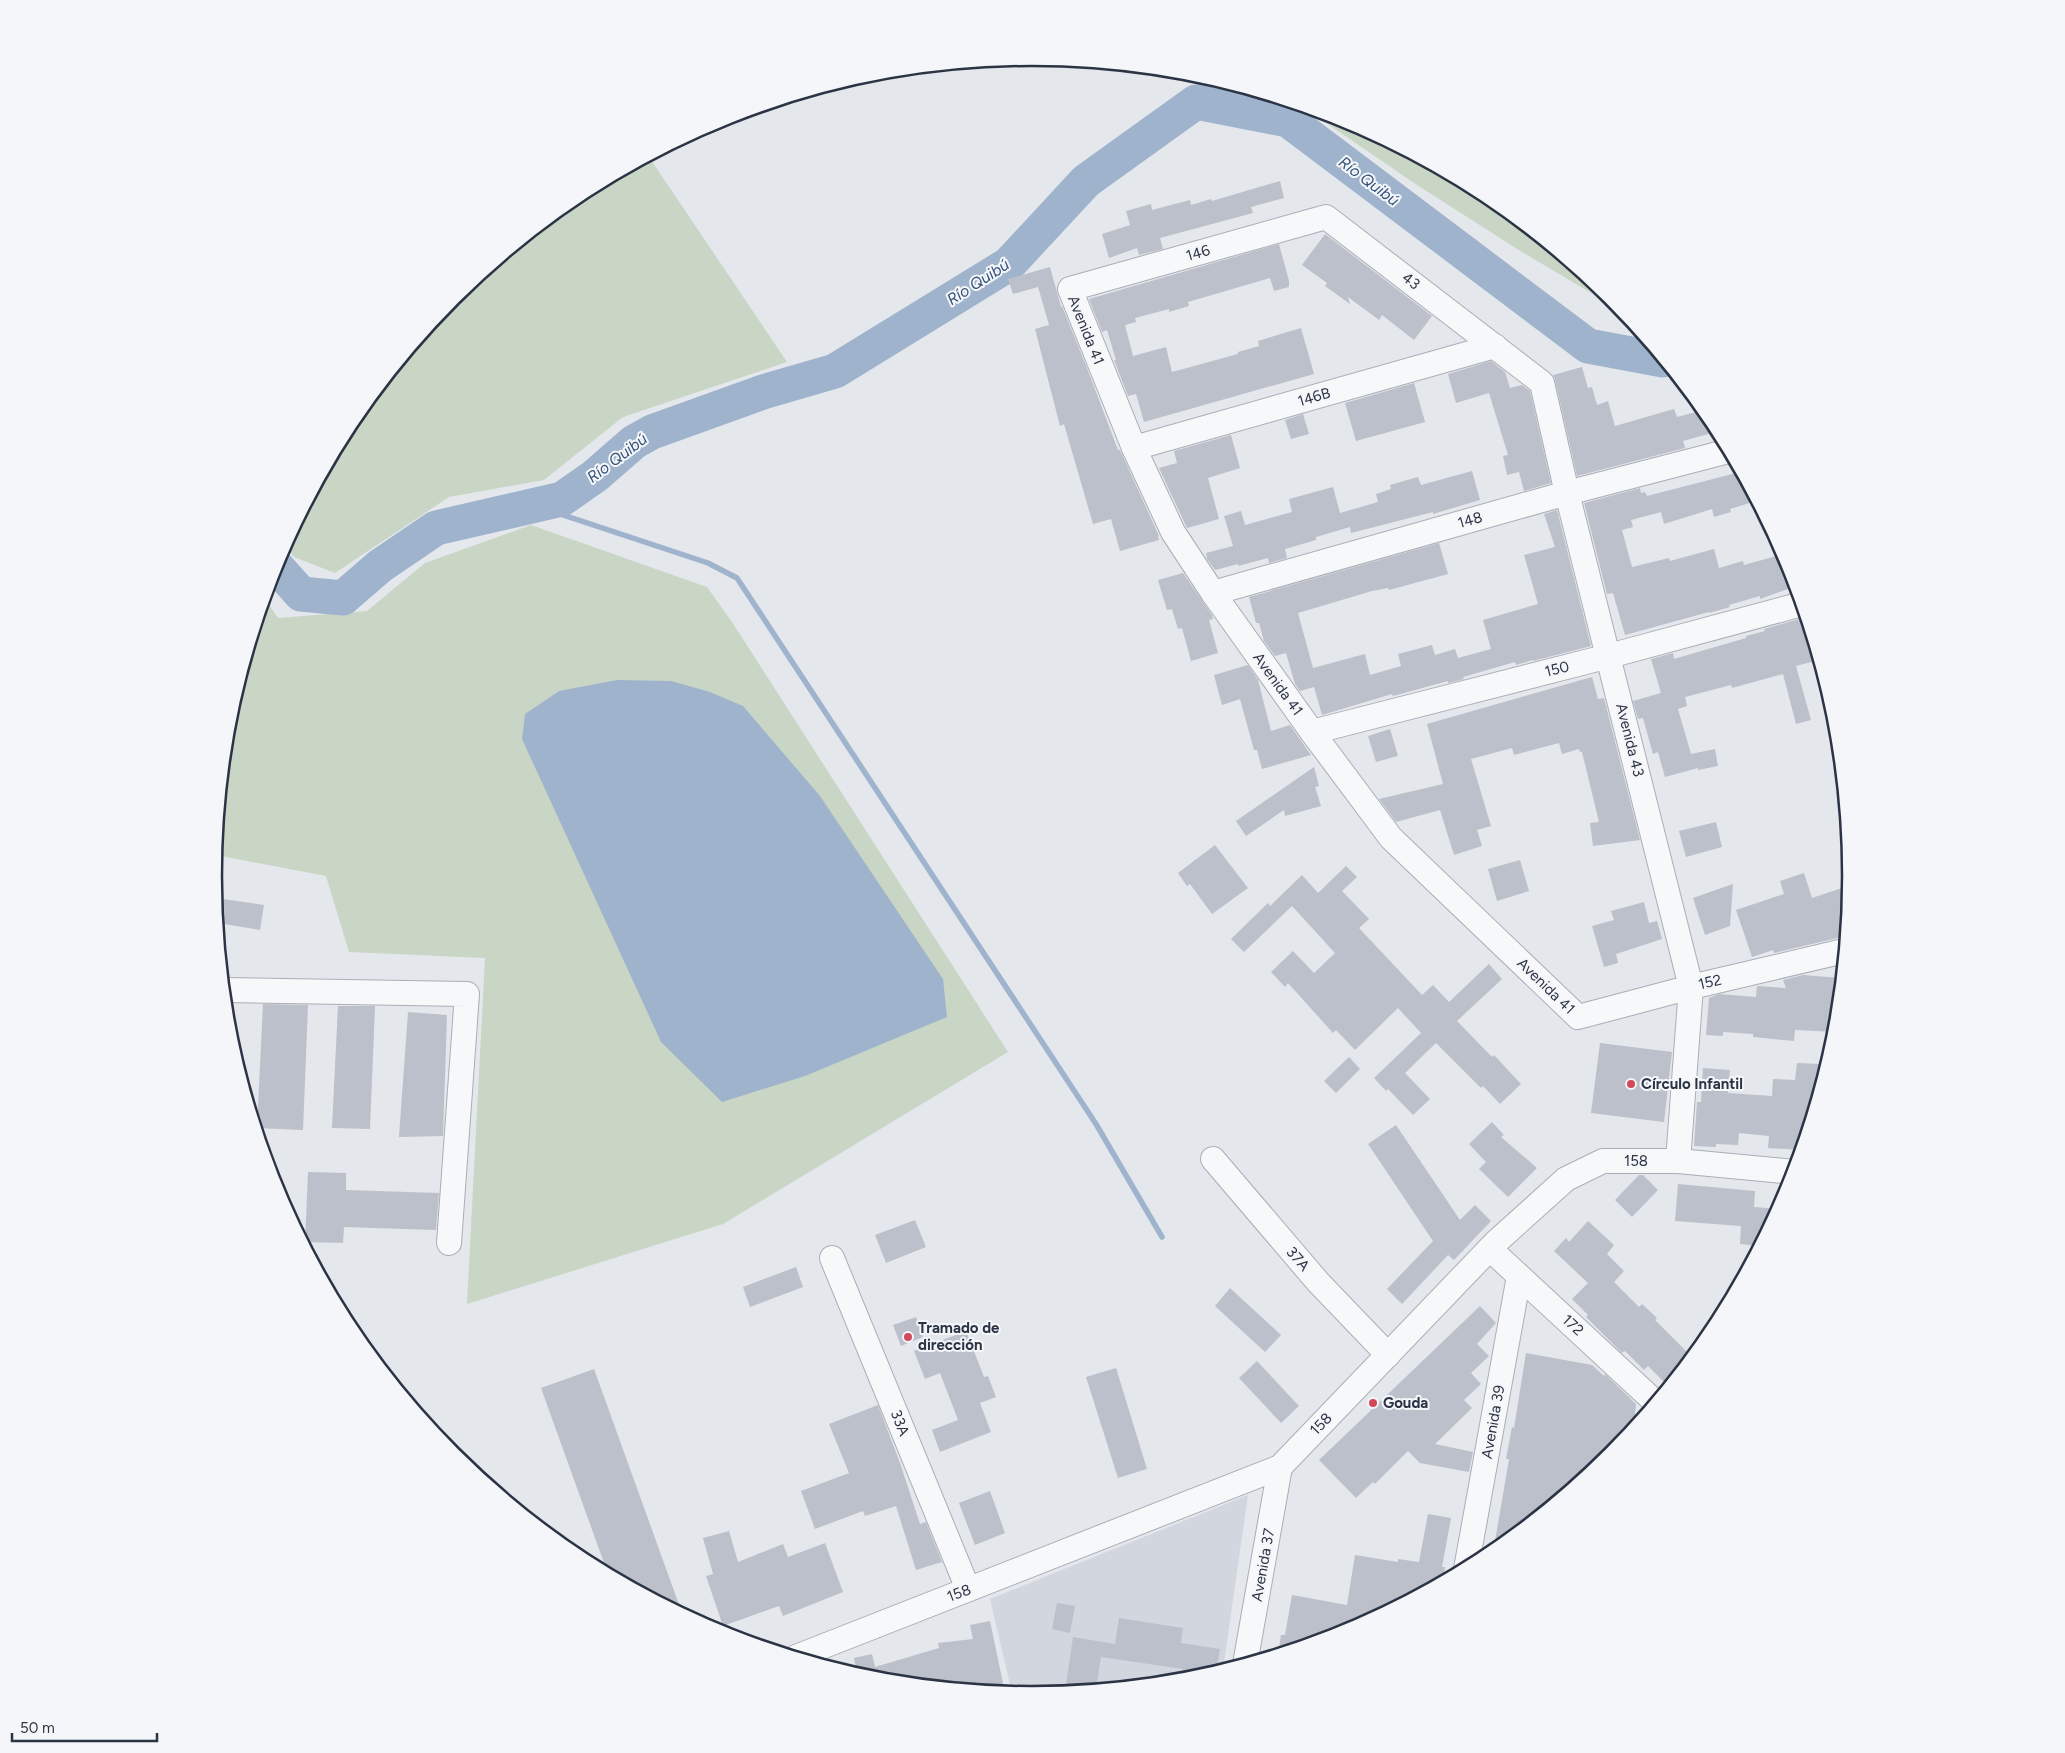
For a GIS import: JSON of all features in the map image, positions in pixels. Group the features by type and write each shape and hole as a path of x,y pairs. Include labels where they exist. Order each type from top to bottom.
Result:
{"street":[{"name":"146","path":"1070,289 1326,216"},
{"name":"43","path":"1326,216 1495,346"},
{"name":"Avenida 41","path":"1070,289 1134,448 1173,532 1213,593 1312,732 1391,838 1578,1017"},
{"name":"146B","path":"1134,448 1495,346"},
{"name":"Avenida 43","path":"1495,346 1542,383 1567,493 1691,987 1678,1161"},
{"name":"148","path":"1213,593 1567,493 1723,453"},
{"name":"150","path":"1312,732 1609,656 1796,606"},
{"name":"152","path":"1578,1017 1691,987 1839,952"},
{"path":"230,990 468,994 449,1243"},
{"name":"37A","path":"1213,1159 1318,1282 1388,1355"},
{"name":"158","path":"803,1653 1280,1466 1490,1249 1566,1179 1603,1161 1678,1161 1787,1171"},
{"name":"172","path":"1490,1249 1650,1402"},
{"name":"33A","path":"832,1258 968,1589"},
{"name":"Avenida 39","path":"1468,1560 1519,1276"},
{"name":"Avenida 37","path":"1246,1658 1280,1466"}],"shaded area":[{"path":"1248,1495 1224,1663 1138,1680 1085,1685 1010,1686 990,1599"}],"green space":[{"path":"1322,120 1391,150 1438,175 1483,203 1567,267 1598,297 1522,252 1417,185"},
{"path":"652,162 787,362 623,417 544,480 449,497 335,573 294,557 290,552 331,471 359,426 423,342 498,267 539,234 582,203"},
{"path":"531,525 707,587 732,622 1008,1052 723,1224 467,1304 485,958 349,952 326,876 223,856 229,771 238,718 250,667 269,605 278,618 367,611 425,563"}],"water":[{"path":"617,680 671,681 710,692 743,706 820,796 943,979 947,1017 805,1076 722,1102 661,1042 522,739 525,714 559,691"}],"building":[{"path":"1280,181 1284,198 1251,207 1253,213 1160,238 1163,249 1139,255 1137,248 1109,258 1102,234 1130,225 1126,211 1151,204 1152,210 1190,200 1191,205 1211,199 1212,201"},
{"path":"1325,234 1432,316 1414,340 1382,315 1379,320 1348,297 1350,304 1325,286 1327,283 1302,265"},
{"path":"1279,244 1289,287 1274,291 1270,278 1188,302 1189,306 1169,312 1169,309 1135,318 1136,322 1125,325 1133,356 1166,347 1172,372 1238,354 1238,352 1259,346 1258,341 1301,328 1314,374 1144,422 1136,394 1128,396 1114,360 1116,360 1107,330 1102,332 1089,299"},
{"path":"1050,267 1061,307 1087,368 1118,450 1120,450 1159,536 1159,540 1120,551 1111,519 1093,524 1064,424 1060,426 1035,329 1049,325 1038,287 1013,294 1008,279"},
{"path":"1491,361 1505,372 1510,388 1522,385 1530,391 1551,483 1524,491 1519,472 1507,475 1503,456 1508,455 1489,393 1456,403 1448,374"},
{"path":"1582,367 1588,388 1592,387 1597,405 1608,401 1615,426 1674,409 1677,417 1696,412 1711,433 1683,441 1685,448 1577,476 1553,375"},
{"path":"1414,383 1425,422 1356,441 1345,403"},
{"path":"1303,414 1309,434 1291,439 1285,420"},
{"path":"1231,435 1240,468 1208,478 1219,519 1187,528 1159,468 1177,463 1174,451"},
{"path":"1472,471 1480,500 1433,514 1433,512 1351,533 1350,527 1316,537 1316,540 1285,549 1287,558 1269,563 1268,558 1215,570 1207,559 1206,553 1233,546 1224,516 1241,511 1245,525 1292,512 1289,499 1333,487 1340,513 1378,502 1376,494 1391,489 1390,485 1418,477 1421,485"},
{"path":"1735,473 1751,503 1730,509 1731,512 1714,517 1712,509 1664,524 1661,512 1631,520 1633,527 1622,530 1632,567 1669,558 1670,561 1714,549 1719,568 1743,561 1744,565 1776,556 1789,588 1760,599 1760,596 1729,605 1730,607 1625,635 1613,593 1607,594 1584,503 1640,488 1641,493 1645,492 1647,496"},
{"path":"1557,510 1591,646 1516,665 1515,662 1463,677 1464,679 1448,683 1448,681 1393,696 1392,694 1322,715 1314,687 1300,691 1295,684 1286,653 1275,656 1264,641 1259,623 1256,623 1249,597 1439,543 1448,574 1389,590 1388,588 1372,591 1298,613 1313,668 1365,654 1370,675 1401,666 1398,654 1432,645 1435,655 1455,649 1458,658 1491,649 1483,620 1538,604 1524,555 1555,547 1544,514"},
{"path":"1183,573 1212,615 1213,619 1209,620 1218,653 1191,661 1182,628 1178,629 1172,609 1167,610 1158,580"},
{"path":"1801,619 1813,661 1796,666 1811,720 1796,724 1783,674 1732,688 1731,685 1685,697 1687,706 1678,709 1691,754 1715,749 1718,766 1698,770 1698,768 1665,777 1658,752 1653,754 1643,718 1638,719 1633,701 1661,693 1651,659 1673,653 1674,659 1746,638 1746,636 1765,631 1764,629"},
{"path":"1248,665 1258,680 1271,731 1290,725 1311,755 1262,769 1257,750 1254,750 1240,699 1222,705 1214,675"},
{"path":"1592,677 1598,699 1604,698 1640,840 1593,846 1590,823 1599,822 1582,752 1579,749 1562,754 1559,743 1514,755 1512,748 1471,759 1491,826 1477,830 1482,846 1454,855 1440,810 1396,822 1379,799 1443,784 1427,724"},
{"path":"1390,729 1398,756 1376,762 1368,736"},
{"path":"1314,767 1319,786 1315,787 1321,806 1285,816 1284,810 1246,836 1236,821"},
{"path":"1716,822 1722,847 1686,857 1679,831"},
{"path":"1215,845 1248,888 1212,914 1190,884 1187,886 1178,873"},
{"path":"1520,860 1529,891 1497,901 1488,869"},
{"path":"1346,866 1357,877 1342,891 1369,919 1359,928 1422,995 1433,985 1449,1002 1489,964 1502,979 1457,1021 1492,1057 1494,1055 1521,1084 1500,1104 1483,1086 1481,1088 1436,1043 1405,1073 1430,1099 1413,1115 1388,1089 1386,1091 1374,1078 1421,1033 1398,1008 1355,1050 1336,1030 1333,1033 1288,983 1285,987 1271,972 1293,951 1314,973 1335,953 1292,906 1244,952 1231,939 1268,903 1270,906 1302,875 1318,893"},
{"path":"1804,873 1812,898 1843,888 1840,937 1774,953 1773,950 1752,957 1736,910 1784,894 1780,881"},
{"path":"1733,884 1730,926 1705,935 1693,898"},
{"path":"223,899 264,905 260,930 224,924"},
{"path":"1644,902 1649,923 1657,921 1662,939 1616,954 1618,963 1604,967 1592,926 1614,920 1611,911"},
{"path":"1803,975 1836,978 1828,1032 1795,1030 1794,1041 1753,1037 1753,1034 1723,1032 1723,1036 1706,1035 1709,998 1719,994 1756,997 1757,986 1786,988 1783,980"},
{"path":"263,1004 308,1005 303,1130 262,1128 258,1112"},
{"path":"338,1006 375,1006 370,1129 332,1128"},
{"path":"408,1012 447,1015 443,1136 399,1137"},
{"path":"1600,1043 1672,1052 1664,1122 1591,1113"},
{"path":"1349,1057 1360,1069 1336,1093 1324,1081"},
{"path":"1797,1063 1819,1064 1815,1086 1795,1150 1768,1148 1769,1136 1739,1133 1738,1145 1694,1146 1697,1102 1701,1102 1703,1068 1730,1070 1728,1093 1772,1096 1773,1079 1795,1080"},
{"path":"1492,1122 1504,1135 1501,1137 1537,1168 1508,1197 1479,1169 1486,1162 1469,1144"},
{"path":"1396,1125 1460,1220 1475,1205 1491,1221 1454,1260 1448,1255 1402,1304 1387,1289 1433,1241 1368,1144"},
{"path":"308,1172 346,1173 346,1190 439,1193 436,1230 344,1227 343,1243 310,1242 305,1234"},
{"path":"1639,1175 1643,1175 1658,1190 1632,1217 1615,1200"},
{"path":"1678,1184 1755,1191 1754,1207 1771,1208 1753,1245 1740,1244 1741,1226 1675,1221"},
{"path":"915,1220 926,1247 886,1263 875,1235"},
{"path":"1588,1221 1614,1245 1607,1254 1624,1271 1614,1282 1639,1307 1642,1304 1657,1318 1655,1320 1688,1353 1665,1383 1648,1366 1644,1370 1625,1351 1622,1353 1586,1317 1588,1315 1572,1299 1588,1283 1554,1251 1566,1238 1569,1242"},
{"path":"796,1267 803,1287 750,1307 743,1287"},
{"path":"1230,1288 1281,1335 1265,1352 1215,1306"},
{"path":"1480,1306 1496,1323 1477,1344 1489,1356 1471,1373 1481,1384 1464,1400 1472,1408 1435,1444 1473,1452 1469,1472 1420,1463 1408,1451 1375,1484 1373,1482 1356,1498 1319,1460"},
{"path":"916,1317 923,1337 901,1346 893,1325"},
{"path":"966,1331 984,1377 988,1376 996,1397 980,1403 991,1432 940,1452 932,1430 958,1420 940,1373 925,1379 914,1351"},
{"path":"1526,1353 1592,1365 1604,1376 1605,1374 1636,1404 1634,1419 1605,1449 1567,1486 1495,1541 1509,1459 1506,1459 1512,1427 1514,1428"},
{"path":"1257,1361 1299,1406 1281,1423 1239,1378"},
{"path":"1116,1368 1147,1469 1118,1478 1086,1377"},
{"path":"594,1369 679,1605 604,1564 541,1388"},
{"path":"878,1405 920,1524 926,1522 942,1562 916,1570 896,1506 865,1516 863,1511 815,1529 801,1491 849,1473 829,1424"},
{"path":"990,1491 1005,1533 975,1545 959,1503"},
{"path":"1428,1514 1451,1518 1442,1567 1445,1567 1443,1575 1391,1603 1343,1625 1279,1648 1281,1635 1285,1635 1292,1595 1347,1605 1355,1555 1398,1562 1398,1559 1419,1562"},
{"path":"729,1531 738,1562 783,1544 788,1557 825,1543 843,1592 783,1616 779,1606 723,1625 706,1576 713,1574 703,1538"},
{"path":"1057,1603 1075,1606 1070,1633 1052,1629"},
{"path":"1119,1618 1183,1628 1181,1643 1220,1649 1217,1665 1182,1672 1183,1669 1101,1657 1097,1684 1066,1686 1073,1637 1115,1644"},
{"path":"990,1621 1004,1686 927,1680 856,1667 854,1658 872,1654 875,1667 939,1648 938,1643 973,1639 970,1625"}],"waterway":[{"name":"Río Quibú","path":"282,572 301,594 343,598 380,566 436,528 562,499 595,476 634,442 652,432 763,392 835,371 1009,264 1086,181 1196,102 1288,120 1588,346 1655,359"},
{"path":"533,505 708,563 737,578 1096,1124 1162,1237"}],"place":[{"name":"Círculo Infantil","path":"1631,1084"},
{"name":"Tramado de dirección","path":"908,1337"},
{"name":"Gouda","path":"1373,1403"}]}
